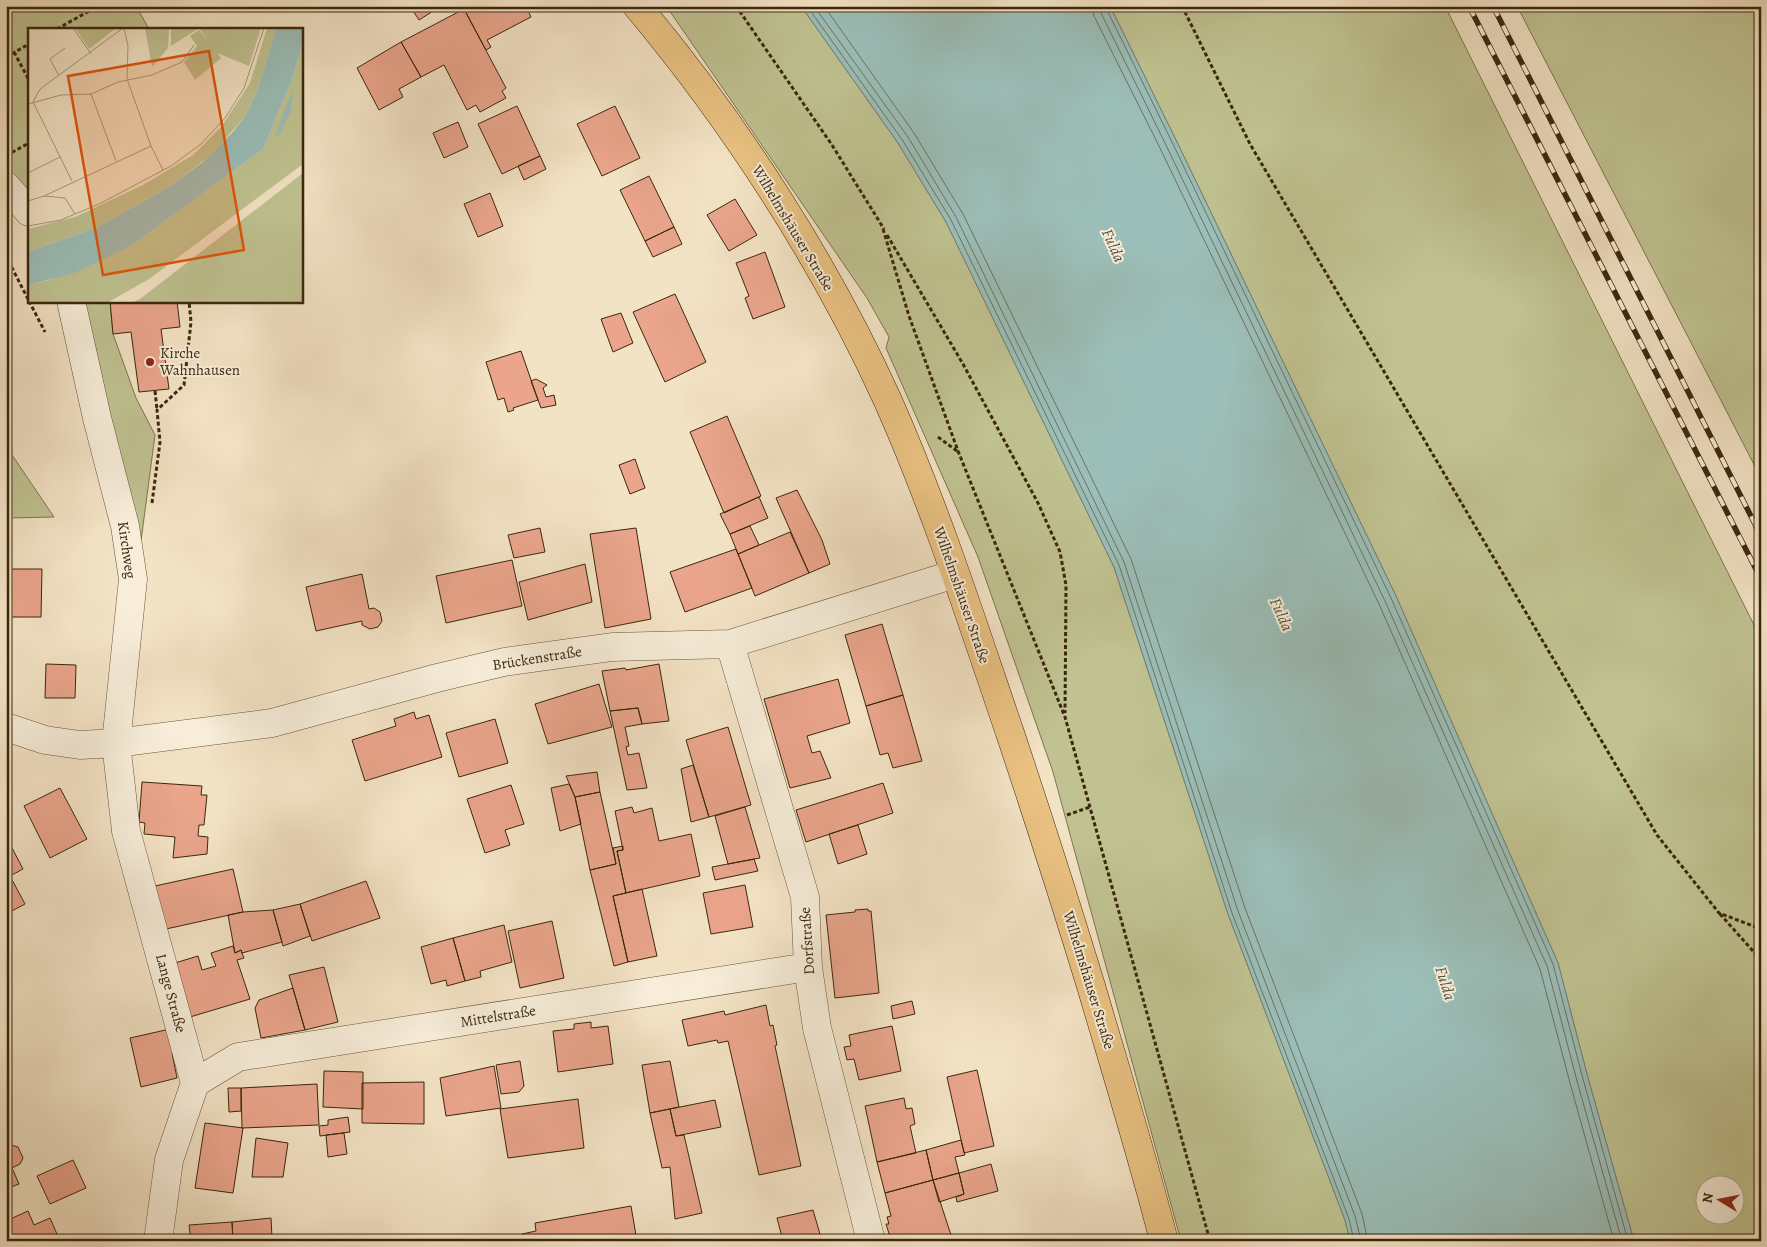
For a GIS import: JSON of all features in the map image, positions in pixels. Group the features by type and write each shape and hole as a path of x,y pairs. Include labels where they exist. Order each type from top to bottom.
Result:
{"main road":[{"name":"Wilhelmshäuser Straße","path":"637,6 726,121 785,210 853,329 896,420 928,499 955,574 1044,832 1142,1154 1164,1241"}],"street":[{"path":"6,186 28,211"},
{"name":"Kirchweg","path":"71,302 97,418 124,526 132,579 116,743"},
{"name":"Brückenstraße","path":"6,726 45,740 80,745 116,743 272,723 437,678 511,661 612,647 730,644 955,574"},
{"name":"Dorfstraße","path":"730,644 804,898 808,967 817,1028 871,1241"},
{"name":"Lange Straße","path":"116,743 126,831 195,1083"},
{"name":"Mittelstraße","path":"195,1083 238,1057 808,967"},
{"path":"158,1241 169,1160 195,1083"}],"path":[{"path":"59,28 98,6"},
{"path":"736,6 832,144 963,364 1038,503 1060,552 1066,585 1065,717"},
{"path":"1182,6 1250,144 1656,835 1719,913 1761,960"},
{"path":"6,56 28,45"},
{"path":"14,52 28,78"},
{"path":"883,229 909,316 958,451 1065,717 1210,1241"},
{"path":"6,264 11,266 28,299"},
{"path":"157,410 184,385 192,322 189,302"},
{"path":"155,391 160,442"},
{"path":"1719,913 1761,929"}],"green space":[{"path":"6,6 136,6 148,28 28,28 28,197 6,173"},
{"path":"664,6 801,6 898,143 946,222 1114,567 1228,914 1345,1220 1350,1241 1181,1241 1053,772 978,557 886,348 889,337 867,298 671,13"},
{"path":"1110,6 1445,6 1761,639 1761,1241 1634,1241 1558,963 1396,596"},
{"path":"1517,6 1761,6 1761,478"},
{"path":"81,302 110,302 113,334 136,398 155,435 141,541"},
{"path":"6,446 54,517 6,518"}],"water":[{"name":"Fulda","path":"801,6 1110,6 1396,596 1558,963 1634,1241 1350,1241 1345,1220 1228,914 1114,567 946,222 898,143"}],"building":[{"path":"410,6 441,6 419,20"},
{"path":"480,6 526,6 531,17 487,40 491,47 486,50 464,9"},
{"path":"464,9 506,88 502,91 506,98 480,112 476,105 467,110 444,65 421,77 401,42"},
{"path":"401,42 421,77 399,89 403,97 379,110 357,68"},
{"path":"517,106 540,156 502,174 478,124"},
{"path":"615,106 640,158 602,176 577,124"},
{"path":"458,122 468,147 444,158 433,133"},
{"path":"540,156 546,169 524,180 518,166"},
{"path":"649,176 674,227 645,241 620,190"},
{"path":"490,193 503,226 478,237 464,204"},
{"path":"735,199 757,235 729,251 707,215"},
{"path":"674,227 682,244 653,257 645,241"},
{"path":"765,252 785,307 753,319 745,298 749,296 736,263"},
{"path":"675,294 706,362 665,382 633,312"},
{"name":"Kirche Wahnhausen","path":"110,302 177,302 180,327 161,329 169,389 139,392 131,332 113,334"},
{"path":"621,313 633,343 613,352 601,319"},
{"path":"521,351 538,400 513,408 514,410 508,412 504,398 498,400 486,362"},
{"path":"536,379 547,385 543,388 546,397 554,395 556,405 541,408 531,381"},
{"path":"727,416 761,496 724,513 690,432"},
{"path":"635,459 645,488 630,494 619,465"},
{"path":"797,490 822,540 830,564 809,573 776,498"},
{"path":"759,497 768,518 730,534 720,514"},
{"path":"750,526 759,545 738,554 730,534"},
{"path":"540,528 545,552 514,558 508,535"},
{"path":"636,528 651,619 605,628 590,534"},
{"path":"790,532 809,573 755,596 738,554"},
{"path":"736,549 752,588 685,612 670,572"},
{"path":"512,560 522,606 446,623 436,576"},
{"path":"585,564 592,602 528,620 519,582"},
{"path":"6,569 42,569 41,617 6,617"},
{"path":"362,574 369,609 374,608 380,612 382,621 378,627 370,629 362,625 362,621 316,631 306,587"},
{"path":"882,624 903,695 866,706 845,635"},
{"path":"46,664 76,665 75,698 45,698"},
{"path":"659,664 669,721 642,724 638,708 610,711 602,671 625,668 626,670"},
{"path":"838,679 850,723 807,736 812,753 820,751 831,778 790,788 764,699"},
{"path":"599,684 612,727 548,744 535,704"},
{"path":"903,695 922,761 893,768 888,753 880,755 866,706"},
{"path":"638,708 642,724 625,727 629,746 626,747 628,755 639,753 647,788 627,790 610,711"},
{"path":"414,712 416,719 429,715 442,757 365,781 352,740 396,726 394,719"},
{"path":"495,719 508,763 459,777 446,733"},
{"path":"728,727 751,805 709,817 686,740"},
{"path":"693,765 709,817 691,822 681,769"},
{"path":"597,772 600,792 575,797 566,776"},
{"path":"142,782 202,786 201,795 207,795 204,825 199,825 198,836 208,837 207,854 173,858 175,837 144,834 145,823 139,822"},
{"path":"883,783 893,813 806,842 796,810"},
{"path":"569,784 575,797 581,824 560,831 551,788"},
{"path":"511,785 524,824 505,830 510,845 485,853 467,799"},
{"path":"60,788 87,839 50,858 24,806"},
{"path":"600,792 616,864 590,870 575,797"},
{"path":"632,807 634,813 652,808 659,841 691,834 700,876 626,893 617,851 623,850 615,811"},
{"path":"745,807 760,858 728,864 715,816"},
{"path":"858,825 867,854 838,864 829,834"},
{"path":"10,844 23,869 10,876 25,904 6,914 6,845"},
{"path":"623,846 623,850 617,851 626,893 613,896 628,962 614,966 590,870 616,864 613,848"},
{"path":"754,859 758,871 715,880 712,867"},
{"path":"233,869 243,912 166,929 155,886"},
{"path":"366,881 380,918 312,941 300,904"},
{"path":"745,885 753,927 711,934 703,893"},
{"path":"642,889 657,956 628,962 613,896"},
{"path":"300,904 310,936 283,946 273,910"},
{"path":"868,909 868,911 871,911 879,993 835,998 826,915"},
{"path":"273,910 282,942 242,953 241,950 235,953 228,915"},
{"path":"552,921 564,978 520,988 508,931"},
{"path":"504,925 512,962 480,971 481,977 465,981 453,938"},
{"path":"453,938 465,981 447,986 446,980 431,984 421,947"},
{"path":"233,946 235,953 241,950 244,958 237,960 250,999 190,1017 175,963 198,956 202,970 216,966 211,953"},
{"path":"324,967 338,1022 305,1030 289,975"},
{"path":"293,988 305,1030 261,1038 255,1008 259,1000"},
{"path":"912,1001 915,1014 893,1019 891,1006"},
{"path":"766,1005 770,1026 773,1025 777,1045 775,1046 801,1166 759,1175 728,1041 718,1043 717,1040 688,1046 682,1020 724,1011 725,1015"},
{"path":"591,1022 591,1028 608,1026 613,1064 558,1072 553,1031 574,1029 574,1024"},
{"path":"892,1026 901,1071 859,1080 854,1059 847,1060 844,1047 851,1046 849,1035"},
{"path":"170,1029 175,1052 172,1053 177,1078 141,1087 130,1038"},
{"path":"520,1061 524,1086 519,1092 501,1094 496,1065"},
{"path":"670,1061 679,1107 650,1113 642,1065"},
{"path":"494,1066 501,1108 446,1116 440,1078"},
{"path":"977,1070 994,1146 964,1153 947,1077"},
{"path":"324,1071 363,1072 363,1109 323,1107"},
{"path":"424,1082 424,1124 362,1123 362,1083"},
{"path":"317,1084 319,1125 242,1128 241,1088"},
{"path":"228,1088 241,1088 241,1111 229,1112"},
{"path":"904,1098 906,1109 912,1108 915,1124 910,1126 916,1153 877,1162 865,1106"},
{"path":"578,1099 584,1148 508,1158 500,1109"},
{"path":"715,1100 721,1127 676,1136 670,1109"},
{"path":"670,1109 676,1136 684,1135 702,1213 675,1219 670,1167 662,1168 650,1113"},
{"path":"348,1117 350,1132 320,1136 319,1126 328,1125 328,1120"},
{"path":"205,1123 243,1128 233,1193 195,1188"},
{"path":"344,1133 347,1154 328,1157 326,1135"},
{"path":"256,1138 288,1143 283,1177 252,1177"},
{"path":"961,1140 965,1155 955,1157 959,1173 933,1180 926,1150"},
{"path":"11,1145 18,1147 23,1158 20,1164 12,1168 19,1184 6,1189 6,1148"},
{"path":"926,1150 933,1180 885,1193 877,1162"},
{"path":"73,1160 86,1188 50,1204 37,1176"},
{"path":"991,1164 998,1191 957,1202 956,1197 964,1194 959,1173"},
{"path":"959,1173 964,1194 939,1202 933,1180"},
{"path":"933,1180 953,1241 898,1241 897,1238 891,1240 886,1224 889,1224 887,1217 891,1216 885,1193"},
{"path":"631,1206 637,1241 524,1241 522,1234 536,1231 535,1223"},
{"path":"813,1210 822,1241 783,1241 777,1218"},
{"path":"28,1211 34,1225 50,1218 60,1241 6,1241 6,1221"},
{"path":"271,1218 272,1238 233,1241 232,1222"},
{"path":"232,1222 233,1241 191,1241 189,1225"}],"railway":[{"path":"1469,6 1761,579"},
{"path":"1493,6 1761,536"}],"place":[{"name":"Kirche Wahnhausen","path":"150,362"}]}
